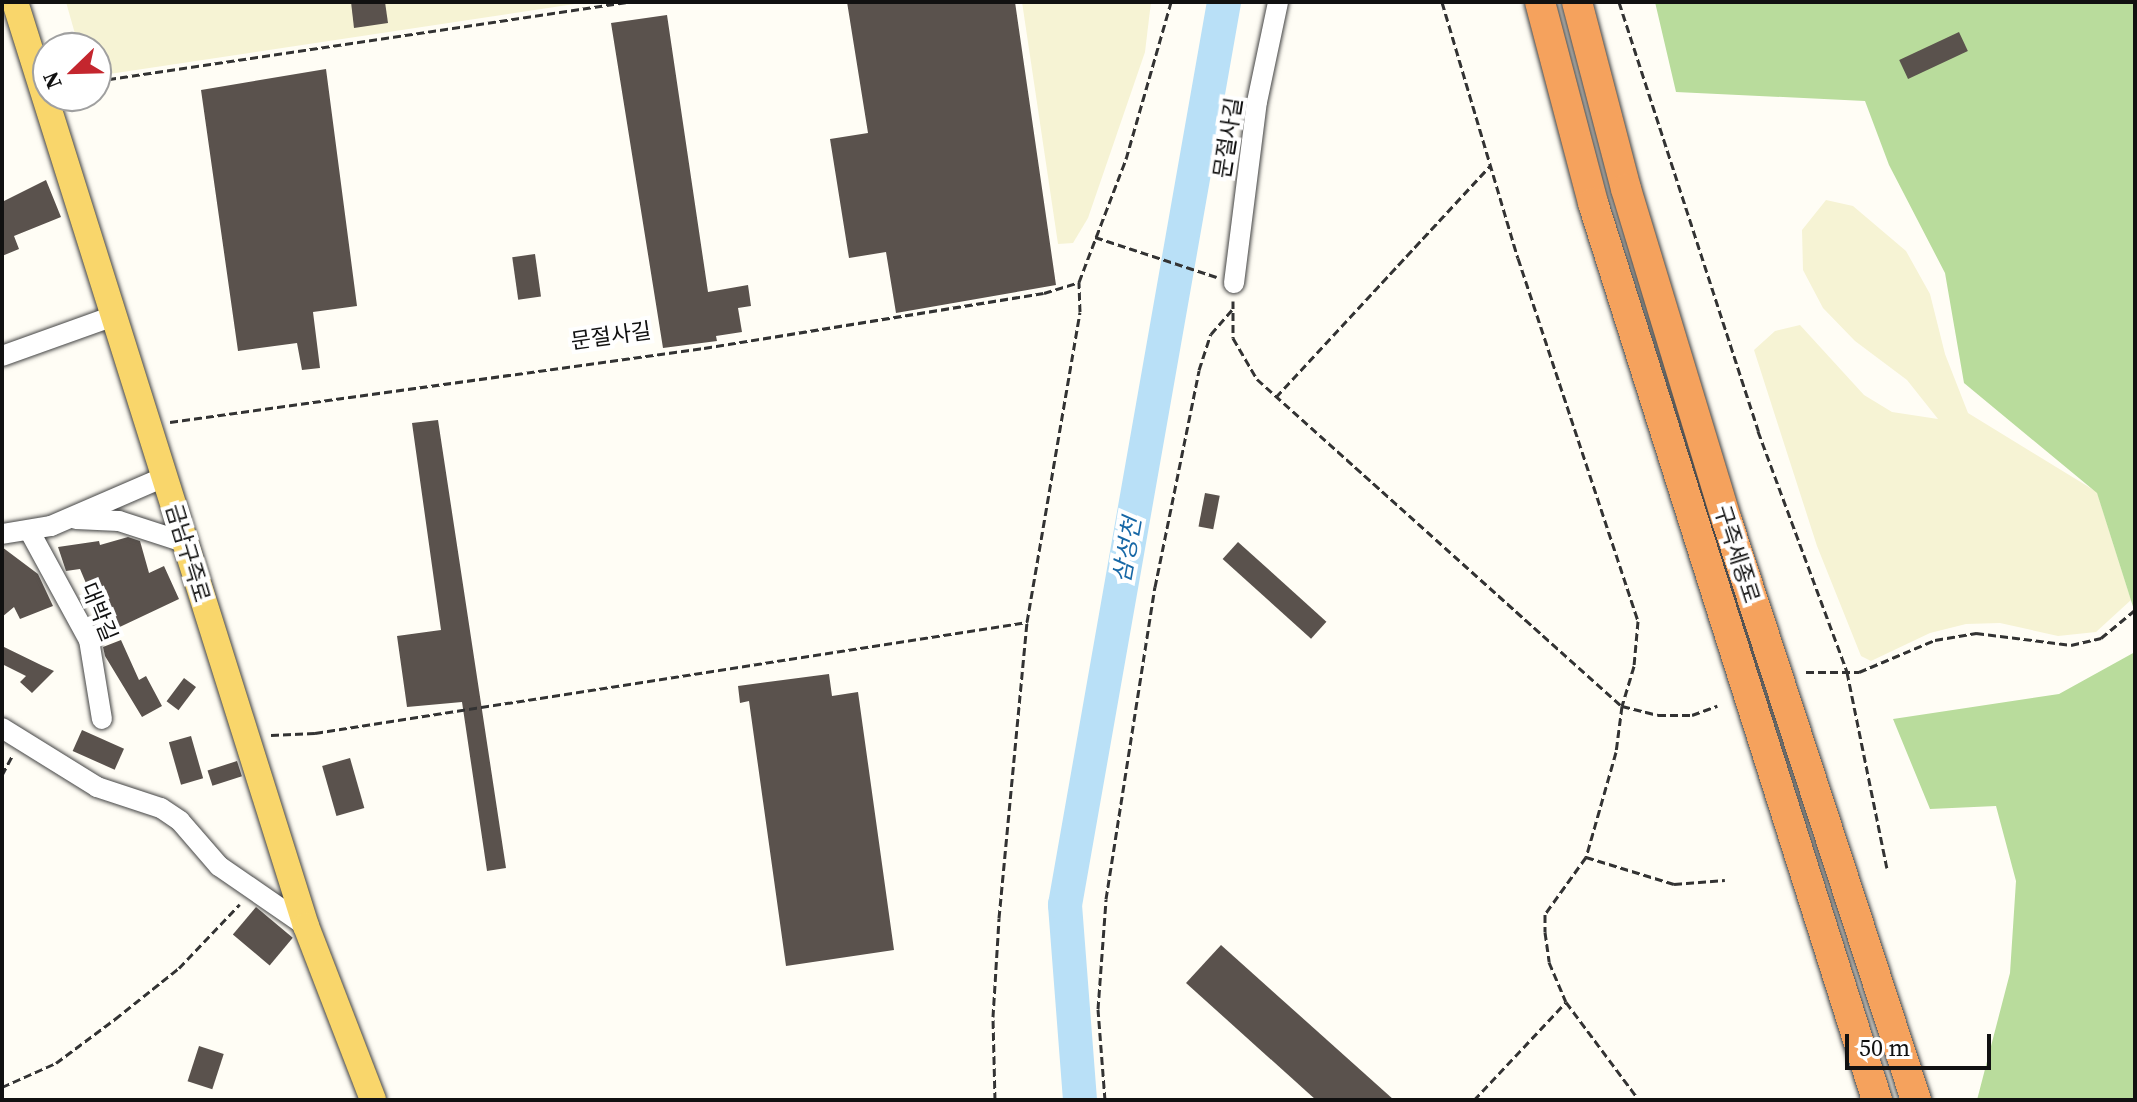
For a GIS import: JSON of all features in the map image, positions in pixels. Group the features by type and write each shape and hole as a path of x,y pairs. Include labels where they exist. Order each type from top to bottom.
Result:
{"highway":[{"name":"구즉세종로","path":"1540,2 1602,233 1877,1100"},
{"name":"구즉세종로","path":"1577,2 1626,189 1727,521 1916,1100"}],"main road":[{"name":"금남구즉로","path":"15,2 306,926 373,1100"}],"street":[{"name":"문절사길","path":"1226,280 1278,2"},
{"path":"2,356 114,316"},
{"path":"2,534 30,532 71,518 164,477"},
{"path":"71,518 119,521 184,542"},
{"name":"대박길","path":"30,532 89,640 102,719"},
{"path":"8,731 97,787 161,808 180,821 219,866 306,926"}],"path":[{"path":"112,79 627,2"},
{"path":"995,1100 998,932 1027,622 1080,312 1079,282 1146,97 1171,2"},
{"path":"1442,2 1490,166 1638,621 1634,666 1622,706 1616,752 1586,857 1545,914 1549,962 1566,1002 1639,1100"},
{"path":"1619,2 1758,431 1847,672 1887,868"},
{"path":"1276,397 1490,166"},
{"path":"1095,237 1226,280 1233,309 1233,338 1242,359 1276,397 1622,706 1658,715 1692,715 1717,706"},
{"name":"문절사길","path":"148,426 704,348 1044,293 1079,282"},
{"path":"1105,1100 1098,1009 1106,899 1155,587 1199,370 1211,334 1233,309"},
{"path":"1806,672 1859,672 1935,640 1976,633 2071,645 2101,638 2135,610"},
{"path":"244,733 315,733 1027,622"},
{"path":"1586,857 1674,884 1725,880"},
{"path":"2,1087 56,1063 115,1019 179,968 237,905 258,895"},
{"path":"1474,1100 1566,1002"}],"shaded area":[{"path":"66,2 588,2 112,74 112,32 74,32"},
{"path":"1022,2 1151,2 1145,52 1088,218 1073,243 1058,244"},
{"path":"1826,200 1853,206 1906,251 1930,294 1945,354 1968,413 2097,492 2131,600 2096,632 2058,636 2000,623 1966,624 1930,633 1871,661 1861,656 1817,546 1754,350 1775,331 1800,325 1864,395 1892,412 1938,419 1907,380 1855,341 1823,308 1803,270 1802,230"}],"green space":[{"path":"1655,2 2135,2 2135,613 2097,493 1964,383 1945,273 1889,165 1865,101 1676,92"},
{"path":"2135,652 2135,1100 1977,1100 2010,973 2016,881 1996,806 1930,809 1893,719 2059,694"}],"building":[{"path":"351,2 385,2 388,23 354,28"},
{"path":"847,2 1015,2 1056,285 896,313 886,252 849,258 830,139 868,133"},
{"path":"667,15 708,292 748,285 751,306 738,308 742,332 716,336 717,341 663,348 611,23"},
{"path":"1959,32 1968,51 1908,79 1899,60"},
{"path":"326,69 357,306 313,312 320,368 302,370 297,343 238,351 201,90"},
{"path":"46,180 61,217 14,236 19,249 2,256 2,202"},
{"path":"535,254 541,297 518,300 512,257"},
{"path":"438,420 506,868 487,871 462,702 407,707 397,636 441,630 412,423"},
{"path":"1205,493 1220,496 1213,529 1199,526"},
{"path":"128,537 140,541 149,573 164,566 179,599 107,633 80,569 66,571 58,547 99,541 100,545"},
{"path":"1238,542 1326,622 1311,639 1223,559"},
{"path":"2,547 38,574 53,606 20,619 14,607 2,617"},
{"path":"121,640 139,680 146,676 162,706 142,717 105,656 103,647"},
{"path":"2,646 54,671 32,693 20,682 26,676 2,664"},
{"path":"829,674 832,696 858,692 894,950 786,966 749,701 740,703 738,686"},
{"path":"184,678 196,687 179,710 167,701"},
{"path":"82,730 124,749 115,770 73,751"},
{"path":"191,736 203,778 181,785 169,742"},
{"path":"350,758 364,808 336,816 322,766"},
{"path":"237,761 242,776 212,786 208,771"},
{"path":"256,907 293,938 270,965 233,935"},
{"path":"1221,945 1394,1100 1316,1100 1186,983"},
{"path":"199,1046 224,1054 212,1089 188,1081"}],"waterway":[{"name":"삼성천","path":"1080,1100 1065,905 1224,2"}]}
